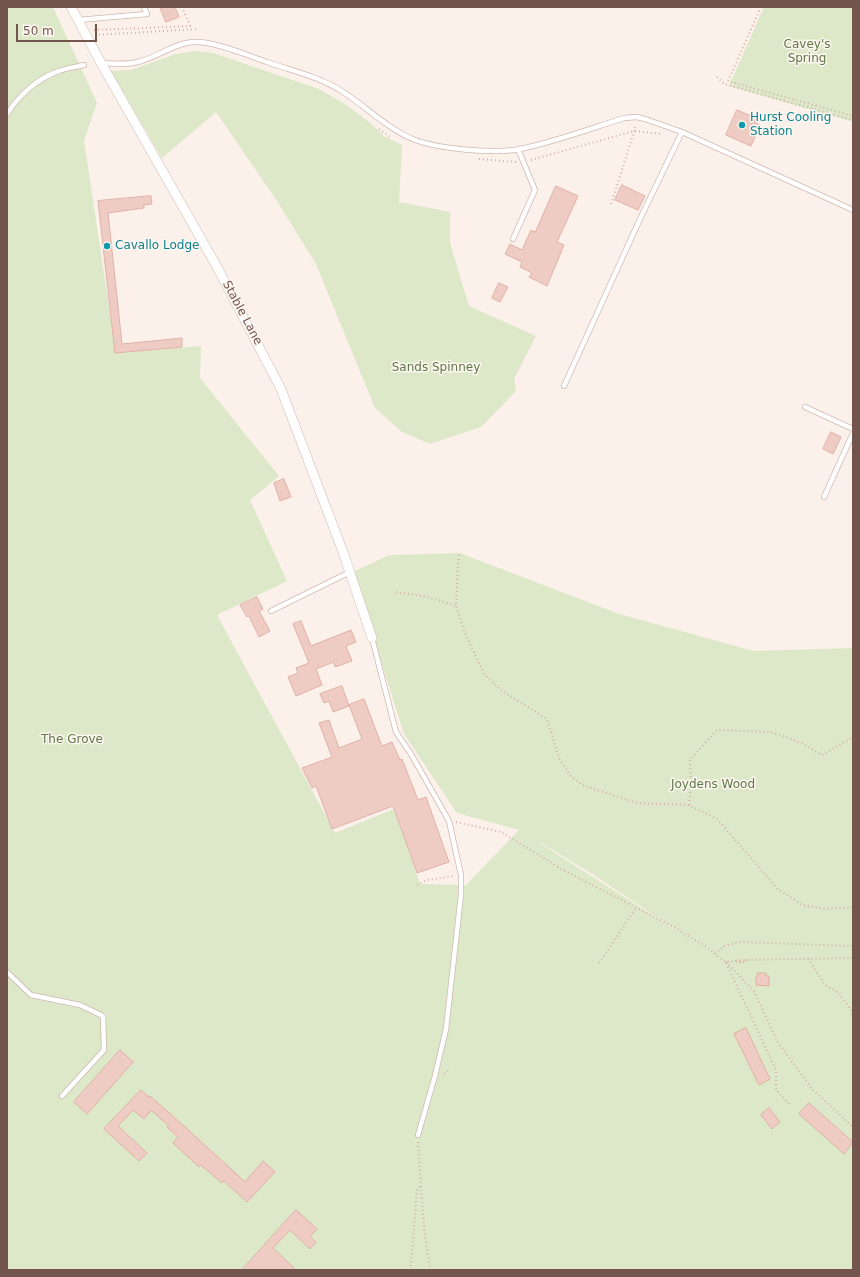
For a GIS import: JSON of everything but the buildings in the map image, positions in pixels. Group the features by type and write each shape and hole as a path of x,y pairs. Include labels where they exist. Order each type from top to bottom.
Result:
{"street":[{"name":"Stable Lane","path":"71,7 101,63 216,265 281,389 350,572 372,638"}],"lane":[{"path":"78,20 147,14 144,7"},
{"path":"101,63 128,64 139,62 170,47 192,42 213,44 328,84 346,94 391,127 416,140 446,147 471,150 518,149 536,145 631,116 645,119 682,132 853,210"},
{"path":"7,114 27,90 43,78 59,71 84,65"},
{"path":"564,386 640,219 682,132"},
{"path":"513,239 535,190 518,149"},
{"path":"805,407 853,429"},
{"path":"824,497 853,433"},
{"path":"271,611 350,572"},
{"path":"372,638 396,732 411,754 449,821 461,875 461,895 446,1029 435,1076 418,1135"},
{"path":"7,972 31,995 80,1005 103,1016 104,1050 62,1096"}],"path":[{"path":"85,33 190,26 182,7"},
{"path":"761,7 728,81 853,116"},
{"path":"85,33 199,29"},
{"path":"717,77 724,84 853,120"},
{"path":"611,204 634,131 635,126 633,123"},
{"path":"376,126 395,140"},
{"path":"478,159 504,162 523,162 634,131 661,134"},
{"path":"459,555 456,606 465,633 484,674 502,691 547,719 559,758 570,775 582,785 637,803 689,805 717,819 778,888 802,905 825,909 853,908"},
{"path":"396,592 428,597 456,606"},
{"path":"689,805 691,782 690,760 717,730 772,732 802,743 822,755 853,737"},
{"path":"449,821 501,832 565,871 672,926 705,946 726,962 754,991 776,1041 812,1090 853,1127"},
{"path":"417,885 427,880 461,875"},
{"path":"599,963 636,908"},
{"path":"715,954 724,946 739,942 853,946"},
{"path":"726,962 747,960 853,958"},
{"path":"808,959 825,985 839,993 851,1010 853,1016"},
{"path":"726,962 776,1070 776,1090 791,1106"},
{"path":"418,1135 421,1186 430,1270"},
{"path":"410,1270 417,1189 421,1186"}],"green space":[{"path":"7,7 53,7 97,103 84,141 116,353 201,346 200,378 279,476 250,500 287,581 217,615 335,833 394,809 420,884 466,885 519,830 457,813 404,734 353,572 389,555 460,553 619,614 754,651 853,648 853,1270 7,1270","holes":["541,843 592,874 684,935"]},
{"name":"Cavey's Spring","path":"764,7 853,7 853,122 729,86"},
{"name":"Sands Spinney","path":"195,51 213,53 319,89 345,104 368,121 384,136 402,145 399,202 450,212 450,243 469,306 536,336 514,379 516,391 481,427 430,444 402,432 375,408 316,264 275,198 216,112 162,158 111,71 131,70 176,54"}],"place":[{"name":"Hurst Cooling Station","path":"742,125"},
{"name":"Cavallo Lodge","path":"107,246"}],"park label":[{"name":"The Grove","path":"72,740"},
{"name":"Joydens Wood","path":"713,785"}]}
